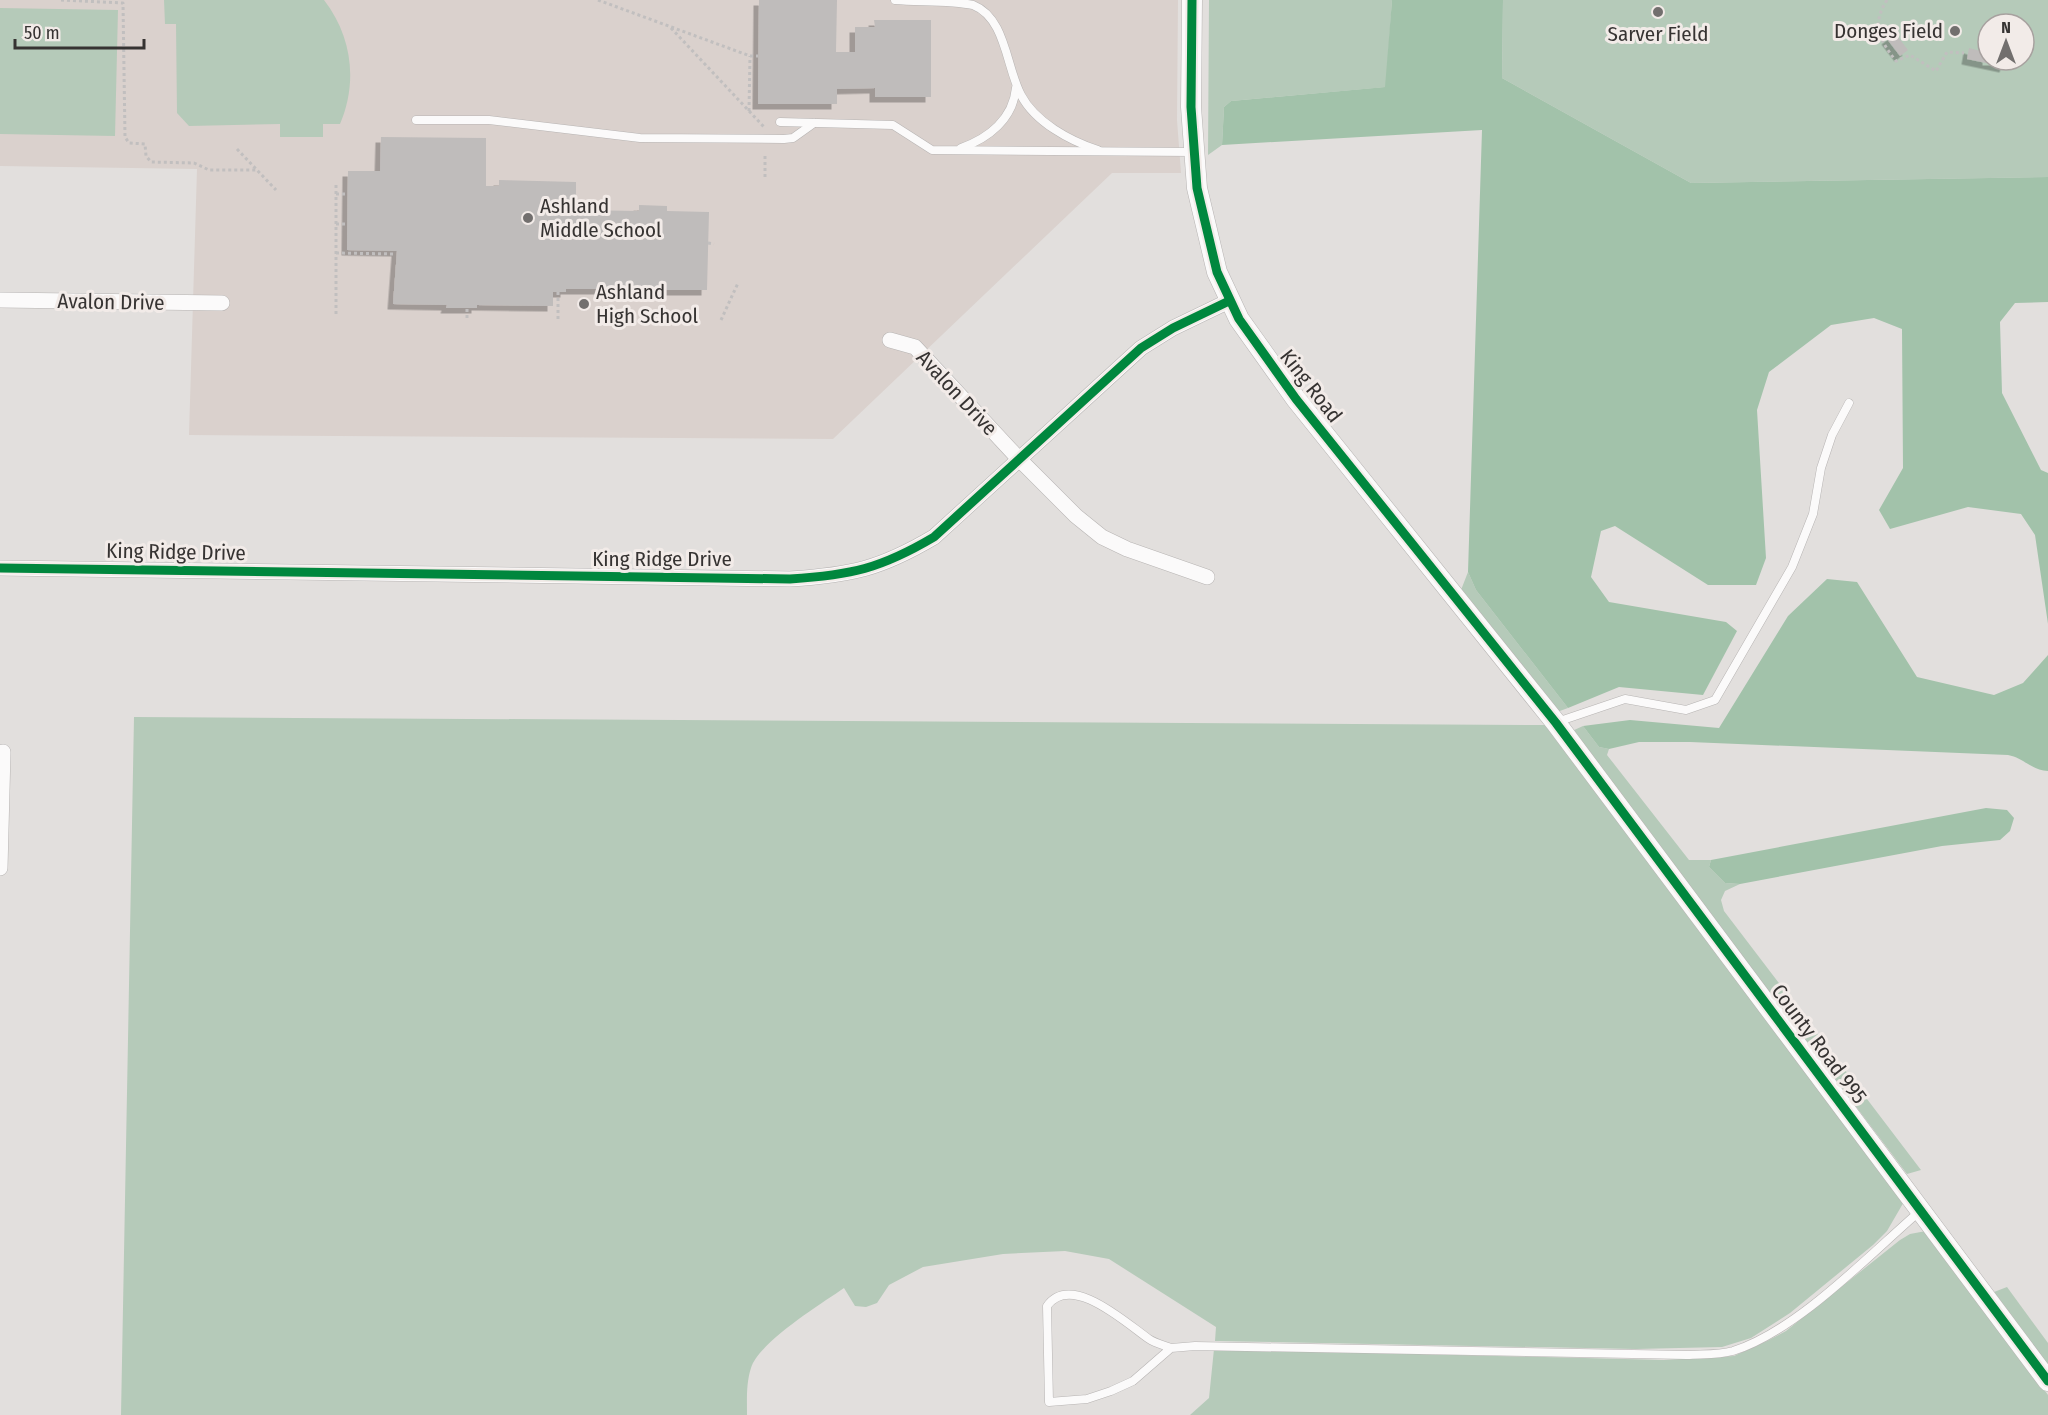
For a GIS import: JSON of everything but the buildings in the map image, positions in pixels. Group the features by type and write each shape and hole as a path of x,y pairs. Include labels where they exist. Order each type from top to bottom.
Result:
{"street":[{"name":"King Road","path":"1192,0 1193,152 1202,217 1217,272 1229,301 1258,348 1296,399 1558,726"},
{"name":"Avalon Drive","path":"0,300 222,303"},
{"name":"King Ridge Drive","path":"0,568 790,579 844,575 900,557 934,537 1141,348 1173,328 1229,301"},
{"name":"Avalon Drive","path":"890,340 915,347 1018,458 1076,516 1102,537 1127,549 1207,577"},
{"name":"County Road 995","path":"1558,726 2048,1381"},
{"path":"0,868 3,752"}],"lane":[{"path":"895,0 963,2 981,9 995,23 1016,83 1031,109 1045,121 1086,146 1109,153"},
{"path":"957,150 987,136 1000,125 1015,97 1016,83"},
{"path":"416,120 489,120 640,138 784,140 793,138 814,123"},
{"path":"780,122 893,125 932,150 1193,152"},
{"path":"1558,726 1625,699 1686,710 1715,699 1792,567 1813,514 1821,468 1832,435 1849,403"},
{"path":"1171,1348 1133,1381 1111,1391 1087,1399 1049,1402 1047,1306 1053,1298 1066,1294 1085,1298 1125,1320 1150,1340 1171,1348 1212,1345 1687,1355 1730,1352 1761,1339 1796,1316 1921,1210"}],"path":[{"path":"61,0 123,3 125,137 129,143 145,144 146,156 151,162 194,163 209,170 257,170"},
{"path":"598,0 750,56 758,56"},
{"path":"1887,0 1881,10 1880,40 1896,61 1910,55 1936,71 1947,52 1964,53"},
{"path":"669,26 766,129"},
{"path":"749,111 750,56"},
{"path":"237,149 276,190"},
{"path":"765,153 765,177"},
{"path":"336,185 336,316"},
{"path":"336,194 348,194"},
{"path":"336,224 348,224"},
{"path":"708,243 714,244"},
{"path":"336,253 396,254"},
{"path":"721,320 738,283"},
{"path":"558,292 558,319"},
{"path":"467,308 467,318"}],"shaded area":[{"name":"Ashland High School","path":"0,0 1178,0 1177,120 1181,173 1112,173 833,439 189,435 197,169 0,166"}],"green space":[{"path":"164,0 324,0 341,29 349,60 349,92 340,124 323,124 323,137 280,137 280,124 189,126 177,113 176,24 165,24"},
{"path":"1209,0 1392,0 1386,87 1231,101 1224,107 1222,145 1208,155"},
{"path":"1392,0 1503,0 1502,78 1691,183 2048,177 2048,302 2015,303 2000,322 2002,393 2041,470 2048,473 2048,624 2035,535 2021,514 1968,507 1890,529 1879,510 1903,468 1902,329 1874,318 1831,325 1769,372 1757,410 1766,558 1756,585 1708,585 1615,526 1601,531 1591,577 1609,602 1726,622 1737,631 1703,695 1619,687 1568,708 1476,590 1468,572 1482,130 1222,145 1224,107 1231,101 1385,87"},
{"path":"1503,0 2048,0 2048,177 1691,183 1502,78"},
{"path":"0,8 118,10 115,136 0,134"},
{"path":"1468,572 1476,590 1568,708 1557,712 1461,590"},
{"path":"1827,579 1857,582 1917,677 1994,695 2023,683 2048,655 2048,771 2008,755 1690,742 1639,742 1609,749 1599,747 1583,726 1630,720 1719,728 1788,616"},
{"path":"134,717 1545,725 1905,1200 1887,1231 1873,1245 1790,1313 1751,1338 1722,1347 1636,1349 1215,1341 1216,1327 1109,1259 1065,1251 1003,1254 923,1267 889,1285 877,1303 866,1307 855,1306 844,1288 778,1335 756,1358 748,1380 747,1415 121,1415"},
{"path":"1583,726 1599,747 1609,749 1607,755 1689,860 1711,860 1709,867 1725,883 1740,884 1725,891 1721,900 1724,911 1921,1170 1907,1174 1572,731"},
{"path":"1986,808 2007,810 2014,818 2010,831 2000,840 1942,846 1740,884 1725,883 1709,867 1711,860"},
{"path":"1926,1231 2048,1395 2048,1415 1190,1415 1209,1398 1214,1349 1664,1360 1734,1356 1786,1331 1900,1240 1910,1234"},
{"path":"2007,1287 2048,1343 2048,1365 1994,1292"}],"cycle path":[{"path":"1192,0 1191,107 1197,188 1217,272 1239,319 1296,399 1556,723 2048,1381"},
{"path":"0,568 790,579 848,572 881,563 934,537 1141,348 1173,328 1229,301"}],"place":[{"name":"Sarver Field","path":"1658,12"},
{"name":"Donges Field","path":"1955,31"},
{"name":"Ashland Middle School","path":"528,218"},
{"name":"Ashland High School","path":"584,304"}]}
